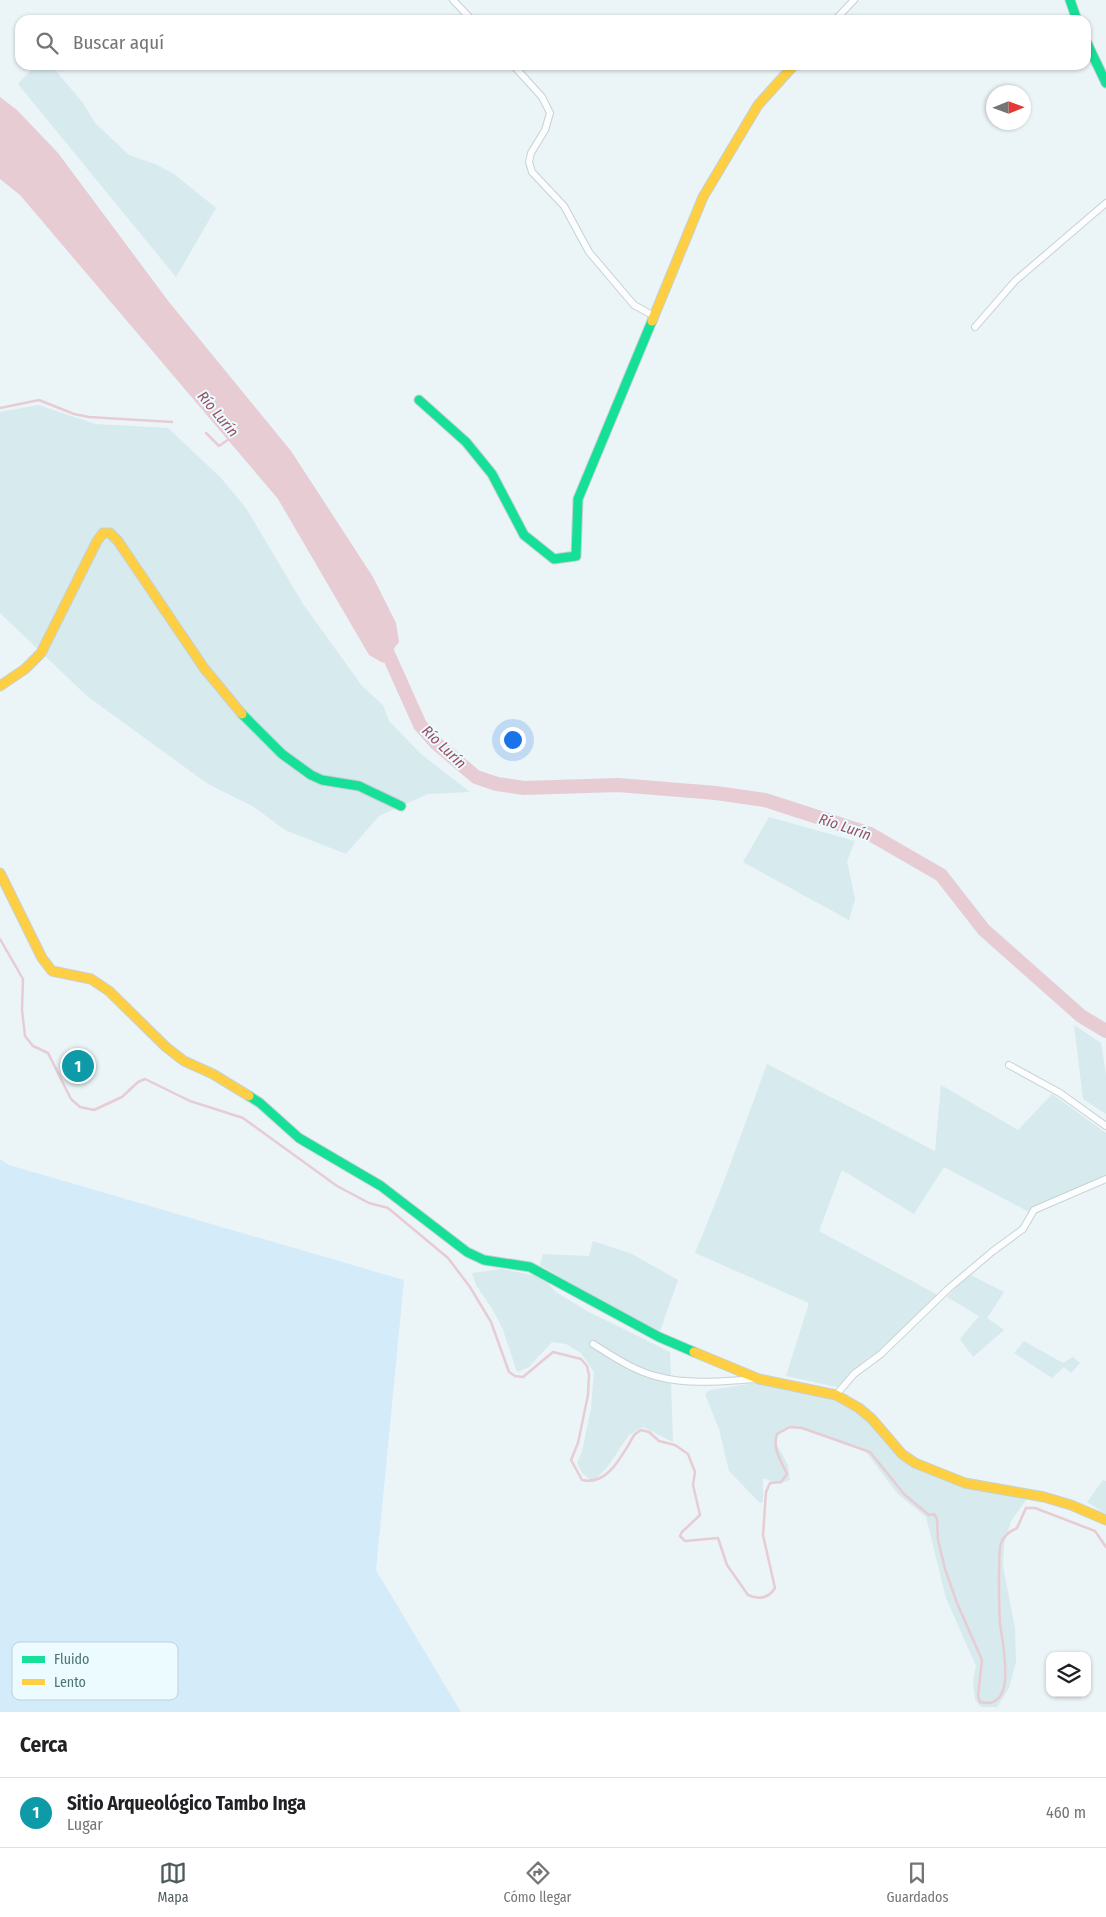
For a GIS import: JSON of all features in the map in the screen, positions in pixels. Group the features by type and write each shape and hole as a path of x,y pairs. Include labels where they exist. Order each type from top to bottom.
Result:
{"street":[{"path":"453,0 467,15"},
{"path":"840,15 854,0"},
{"path":"1070,0 1075,15"},
{"path":"1091,52 1106,83"},
{"path":"518,70 542,97 550,113 545,130 531,153 529,162 532,172 564,206 589,252 634,306 654,316"},
{"path":"419,400 466,442 492,474 524,535 554,559 567,559 576,556 579,544 576,522 578,499 703,197 758,105 790,70"},
{"path":"975,327 1015,280 1106,203"},
{"path":"0,686 25,669 42,653 97,540 103,533 110,533 118,541 214,680 244,718 273,746 313,776 360,787 401,806"},
{"path":"0,873 42,958 52,971 91,979 109,991 166,1047 184,1061 213,1074 260,1103 299,1138 381,1186 468,1252 484,1260 530,1267 659,1337 759,1378 836,1395 859,1408 872,1419 902,1454 915,1463 965,1483 1044,1497 1071,1505 1106,1520"},
{"path":"1009,1065 1060,1093 1106,1126"},
{"path":"836,1395 854,1374 880,1354 948,1289 1023,1229 1034,1210 1106,1179"},
{"path":"593,1344 631,1367 660,1377 711,1382 759,1378"}],"shaded area":[{"path":"31,70 55,70 83,103 95,123 129,155 155,164 174,174 216,208 176,277 18,84"},
{"path":"38,405 95,424 168,428 221,478 246,508 303,604 362,686 383,705 389,721 421,754 470,792 428,794 379,816 346,854 285,830 254,807 208,784 87,696 0,613 0,412"},
{"path":"769,817 855,841 847,861 855,899 849,920 743,862"},
{"path":"1074,1025 1101,1043 1106,1074 1106,1114 1083,1099"},
{"path":"767,1064 935,1151 941,1085 1018,1130 1052,1094 1106,1133 1106,1176 1029,1212 944,1167 914,1214 842,1170 819,1231 938,1295 881,1350 868,1358 837,1387 786,1376 809,1303 695,1253 723,1184"},
{"path":"593,1241 632,1254 678,1280 660,1331 638,1322 540,1265 543,1254 589,1256"},
{"path":"501,1269 542,1277 556,1292 587,1311 670,1352 673,1442 643,1427 629,1435 608,1466 593,1482 582,1473 577,1462 582,1452 591,1408 594,1372 581,1353 566,1344 552,1342 529,1367 517,1372 503,1330 493,1310 476,1285 472,1273"},
{"path":"969,1274 1004,1292 987,1318 1004,1330 973,1357 960,1339 979,1316 947,1297"},
{"path":"1024,1341 1063,1363 1073,1357 1080,1363 1071,1373 1064,1367 1052,1378 1014,1353"},
{"path":"755,1383 831,1398 848,1405 865,1416 909,1464 951,1483 990,1492 1029,1496 1011,1521 1004,1544 1003,1566 1015,1628 1016,1662 1009,1688 997,1707 981,1707 975,1700 973,1681 976,1666 946,1598 926,1517 897,1493 866,1452 802,1428 788,1428 777,1434 776,1443 788,1465 790,1480 779,1484 763,1478 763,1502 760,1503 729,1471 719,1429 705,1394 710,1390"},
{"path":"1103,1480 1106,1481 1106,1514 1087,1502"}],"sand":[{"path":"0,1159 9,1165 404,1280 376,1570 461,1712 0,1712"}],"water":[{"path":"0,97 17,110 58,153 169,302 291,451 373,577 396,623 399,642 383,663 369,655 278,499 20,195 0,179"}],"waterway":[{"path":"0,408 39,400 74,414 89,417 172,422"},
{"path":"206,433 219,446 229,439"},
{"name":"Río Lurín","path":"381,638 420,725 437,744 476,777 497,784 524,788 618,785 716,793 765,800 870,834 941,875 984,930 1081,1016 1106,1031"},
{"path":"0,939 23,979 22,1010 25,1036 33,1046 48,1053 71,1099 80,1107 94,1110 122,1097 138,1082 145,1079 190,1101 243,1118 337,1186 369,1203 388,1208 448,1258 470,1287 491,1322 509,1372 515,1376 523,1377 553,1352 581,1359 587,1366 589,1375 588,1395 578,1443 571,1460 582,1480 591,1481 607,1473 620,1459 635,1434 641,1430 649,1432 659,1441 675,1445 688,1454 695,1472 693,1485 700,1515 680,1536 685,1541 718,1538 727,1565 748,1595 763,1598 775,1588 763,1535 766,1492 770,1483 781,1482 787,1474 778,1454 776,1439 777,1434 790,1427 802,1428 870,1452 904,1494 929,1515 934,1514 937,1519 938,1540 945,1569 957,1603 982,1660 978,1696 980,1702 992,1702 1000,1697 1004,1686 1005,1659 999,1607 1000,1548 1002,1540 1017,1528 1026,1508 1035,1508 1095,1531 1106,1547"}],"traffic: fast":[{"path":"1070,0 1075,15"},
{"path":"1091,52 1106,83"},
{"path":"419,400 466,442 492,474 524,535 554,559 576,556 578,499 652,321"},
{"path":"242,714 282,754 311,775 322,780 359,786 401,806"},
{"path":"249,1096 260,1103 299,1138 381,1186 467,1252 484,1260 530,1267 659,1337 694,1352"}],"traffic: slow":[{"path":"652,321 703,197 758,105 790,70"},
{"path":"0,686 25,669 41,653 97,541 103,533 110,533 118,541 204,668 242,714"},
{"path":"0,873 42,958 52,971 91,979 109,991 166,1047 184,1061 213,1074 249,1096"},
{"path":"694,1352 759,1379 836,1395 859,1408 872,1419 902,1454 915,1463 965,1483 1044,1497 1071,1505 1106,1520"}],"place":[{"name":"Sitio Arqueológico Tambo Inga","path":"78,1066"}]}
